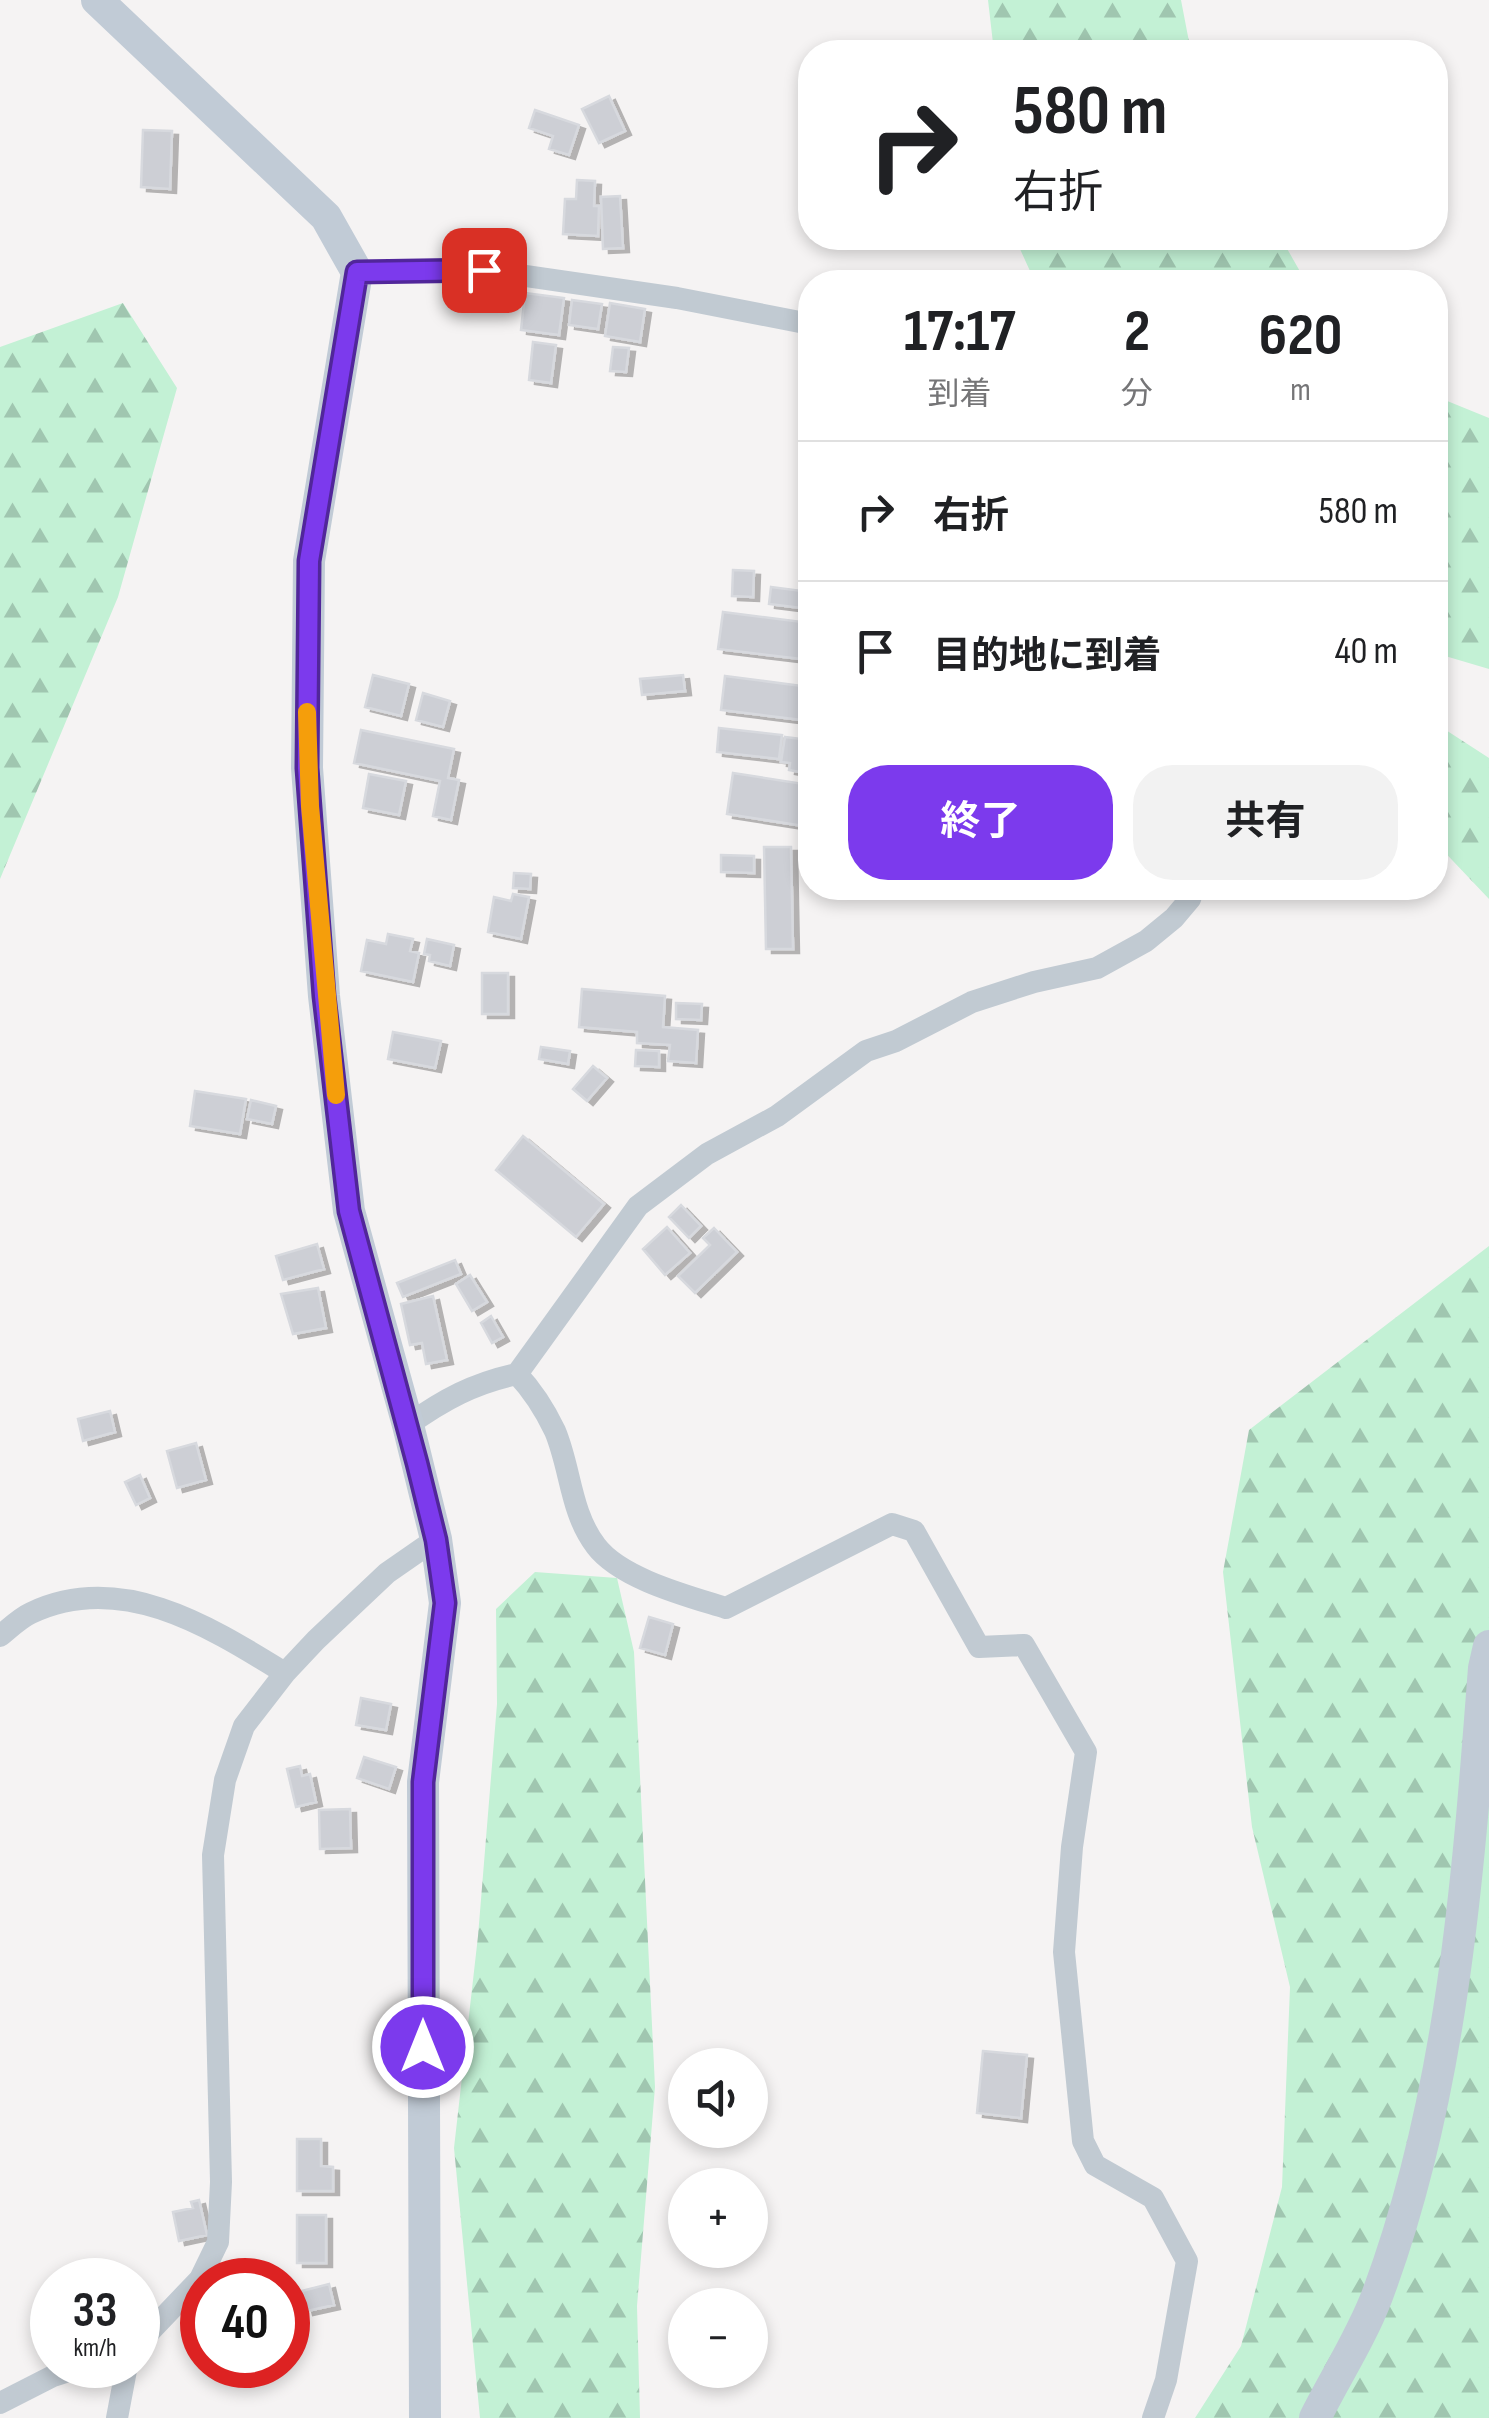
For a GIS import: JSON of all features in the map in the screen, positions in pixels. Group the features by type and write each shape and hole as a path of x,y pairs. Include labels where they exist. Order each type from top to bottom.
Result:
{"street":[{"path":"97,0 326,217 357,272 309,561 307,768 324,996 349,1211 408,1425 436,1540 445,1603 423,1782 425,2418"},
{"path":"357,272 484,270 677,298 798,322"},
{"path":"408,1425 453,1394 487,1380 517,1374 638,1206 706,1154 777,1116 866,1052 972,1002 1096,968 1146,941 1189,900"},
{"path":"517,1374 532,1390 556,1434 576,1509 598,1549 647,1582 726,1608 892,1524 914,1532 979,1648 1024,1644 1086,1752 1072,1847 1064,1952 1083,2142 1095,2165 1154,2198 1187,2261 1166,2380 1153,2418"},
{"path":"160,2321 200,2279 218,2242 221,2182 213,1855 225,1780 244,1726 284,1673 387,1573 436,1540"},
{"path":"0,1636 30,1613 77,1597 132,1600 184,1616 284,1673"},
{"path":"1314,2418 1376,2300 1415,2180 1440,2070 1471,1843 1489,1646"},
{"path":"0,2402 30,2388"},
{"path":"116,2418 122,2388"}],"green space":[{"path":"988,0 1181,0 1189,40 993,40"},
{"path":"1020,250 1288,250 1299,270 1030,270"},
{"path":"123,303 177,388 118,597 0,879 0,347"},
{"path":"1448,401 1489,418 1489,669 1448,657"},
{"path":"1448,731 1489,758 1489,899 1448,856"},
{"path":"1489,1246 1489,2418 1195,2418 1241,2346 1282,2187 1290,1987 1252,1827 1223,1572 1249,1430"},
{"path":"535,1572 617,1578 634,1652 655,2087 637,2306 640,2418 480,2418 454,2148 478,1936 497,1704 496,1609"}],"building":[{"path":"609,96 625,131 599,143 582,109"},
{"path":"535,110 579,125 569,155 549,149 553,136 529,128"},
{"path":"143,130 172,131 170,189 141,187"},
{"path":"577,180 595,181 598,236 563,234 565,199 576,199"},
{"path":"620,196 623,248 603,249 601,197"},
{"path":"525,293 564,298 559,335 521,330"},
{"path":"572,300 602,304 598,329 569,325"},
{"path":"610,303 645,309 640,342 605,336"},
{"path":"533,342 556,345 551,383 529,380"},
{"path":"613,347 629,348 626,372 610,371"},
{"path":"733,570 754,571 753,597 732,596"},
{"path":"771,587 798,590 798,608 769,604"},
{"path":"723,612 798,621 798,659 718,649"},
{"path":"373,675 409,684 401,716 365,707"},
{"path":"683,675 685,691 642,695 640,679"},
{"path":"725,676 798,685 798,720 721,710"},
{"path":"423,693 450,701 443,727 416,720"},
{"path":"719,728 782,735 779,759 717,752"},
{"path":"361,730 454,749 448,778 459,780 451,820 433,816 440,781 354,763"},
{"path":"785,737 798,739 798,772 789,770 790,763 781,762"},
{"path":"733,773 798,783 798,825 727,814"},
{"path":"369,774 406,781 399,815 363,808"},
{"path":"764,847 791,847 793,949 766,949"},
{"path":"721,855 754,856 754,873 721,872"},
{"path":"514,873 531,874 530,889 513,888"},
{"path":"513,894 529,897 521,939 488,932 494,897 511,901"},
{"path":"388,934 413,939 410,951 419,953 413,982 361,971 367,940 386,944"},
{"path":"427,939 454,945 450,966 429,961 430,955 424,954"},
{"path":"482,973 508,973 508,1014 482,1014"},
{"path":"582,989 665,996 663,1027 698,1030 696,1063 668,1061 670,1045 637,1043 637,1032 579,1027"},
{"path":"676,1003 702,1004 701,1020 676,1019"},
{"path":"393,1032 441,1041 435,1068 388,1059"},
{"path":"541,1047 570,1051 568,1064 539,1059"},
{"path":"636,1050 659,1051 659,1067 635,1066"},
{"path":"593,1066 607,1078 587,1101 573,1089"},
{"path":"195,1091 246,1099 240,1134 190,1126"},
{"path":"251,1100 276,1106 272,1124 247,1119"},
{"path":"523,1136 604,1204 576,1237 496,1170"},
{"path":"681,1205 701,1226 689,1238 669,1217"},
{"path":"667,1227 690,1253 665,1275 643,1249"},
{"path":"714,1228 737,1252 695,1293 678,1276 710,1245 703,1238"},
{"path":"317,1244 324,1269 283,1280 276,1256"},
{"path":"455,1260 461,1274 403,1297 397,1283"},
{"path":"470,1275 487,1302 472,1311 456,1284"},
{"path":"318,1288 326,1328 293,1334 281,1294"},
{"path":"433,1296 447,1360 426,1364 422,1343 410,1345 401,1304"},
{"path":"491,1316 503,1337 492,1343 481,1323"},
{"path":"110,1411 115,1432 83,1441 78,1419"},
{"path":"196,1443 206,1480 177,1488 167,1451"},
{"path":"140,1475 150,1498 136,1505 125,1482"},
{"path":"649,1617 673,1624 665,1655 640,1648"},
{"path":"361,1698 391,1704 386,1730 356,1725"},
{"path":"364,1757 396,1767 389,1789 357,1778"},
{"path":"300,1766 302,1776 310,1774 316,1802 296,1807 287,1769"},
{"path":"350,1809 351,1848 320,1849 319,1810"},
{"path":"983,2051 1027,2055 1021,2118 977,2113"},
{"path":"297,2139 321,2139 321,2166 333,2167 333,2191 297,2191"},
{"path":"199,2200 207,2235 179,2241 173,2212 193,2208 191,2202"},
{"path":"297,2215 326,2215 326,2263 297,2258"},
{"path":"329,2284 334,2305 310,2310 310,2289"}],"slow traffic":[{"path":"307,712 307,768 324,996 336,1095"}],"route":[{"path":"423,2047 423,1782 445,1603 436,1540 408,1425 349,1211 324,996 307,768 309,561 357,272 484,270"}]}
